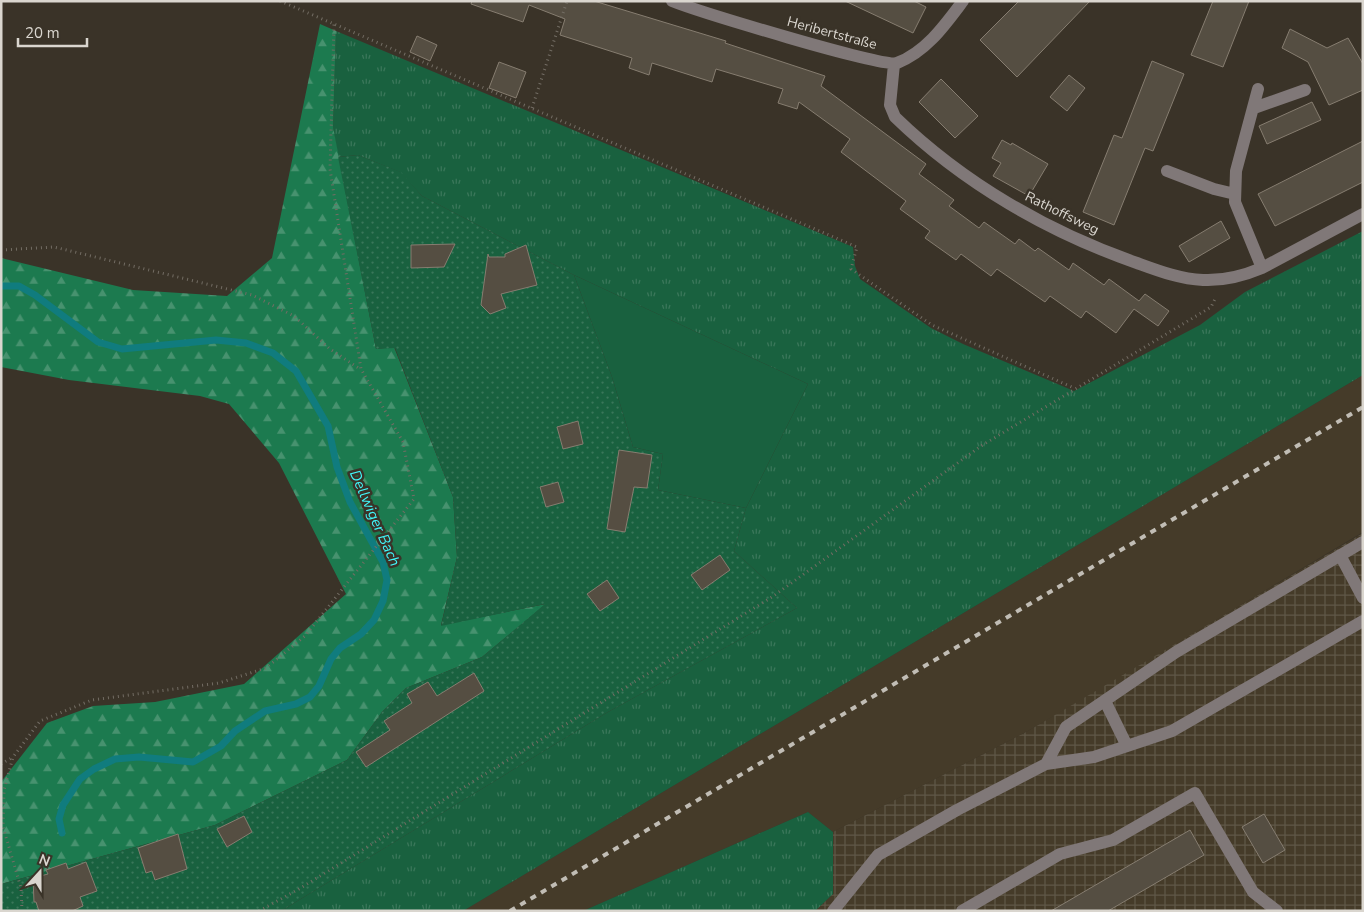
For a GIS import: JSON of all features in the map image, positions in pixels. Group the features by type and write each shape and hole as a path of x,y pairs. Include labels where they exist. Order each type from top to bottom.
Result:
{"street":[{"name":"Heribertstraße","path":"672,1 856,57 894,64"},
{"path":"894,64 920,50 944,27 963,1"},
{"name":"Rathoffsweg","path":"894,64 890,105 894,117 962,173 1019,210 1113,254 1163,272 1193,280 1225,280 1262,268 1363,214"},
{"path":"1258,88 1236,171 1235,202 1262,268"},
{"path":"1254,108 1305,90"},
{"path":"1167,170 1214,189 1235,194"},
{"path":"1046,764 1066,727 1176,652 1363,542"},
{"path":"1340,555 1363,598"},
{"path":"833,911 878,855 957,810 1046,764 1094,757 1172,731 1363,621"},
{"path":"1105,701 1127,746"},
{"path":"962,911 1060,854 1113,840 1195,793 1254,892 1277,911"}],"path":[{"path":"280,1 857,247 852,269 932,325 1074,388"},
{"path":"532,108 567,1"},
{"path":"22,911 22,888 3,827 4,790 13,757 40,721 92,700 220,683 266,668 305,636 414,499 403,442 361,369 330,169 334,24"},
{"path":"1,250 54,247 252,295 294,316 330,349 361,369"},
{"path":"259,911 299,889 772,597 981,446 1074,388 1211,307 1225,280"},
{"path":"1,764 13,757"}],"shaded area":[{"path":"1363,375 1363,532 1097,691 1028,731 833,832 808,812 583,911 463,911"},
{"path":"1363,533 1363,911 815,911 833,894 833,832 1028,731"}],"green space":[{"path":"320,24 336,31 333,127 376,349 394,347 453,497 457,557 441,625 546,604 482,657 406,688 382,712 347,760 215,825 1,884 1,782 47,723 93,706 155,702 244,684 346,594 279,463 229,404 200,396 69,380 1,367 1,258 133,290 227,296 272,258"},
{"path":"336,31 853,247 855,266 860,279 931,328 963,344 1074,391 1200,325 1245,292 1363,231 1363,375 463,911 281,911 608,712 797,608 734,551 746,508 808,384 574,275 422,196 400,172 358,155 338,157 333,127"},
{"path":"358,155 401,172 422,196 574,275 612,377 633,447 663,454 658,490 746,508 734,551 797,608 608,712 281,911 1,911 1,884 215,825 347,760 382,712 406,688 482,657 545,604 441,626 457,557 453,497 395,348 376,349 338,157"},
{"path":"574,275 808,384 746,508 658,490 663,454 633,447 612,377"},
{"path":"808,812 833,832 833,894 815,911 583,911"}],"building":[{"path":"472,1 594,1 726,41 725,43 825,76 821,86 926,164 919,174 954,200 949,206 979,228 984,222 1015,244 1019,239 1035,251 1038,248 1069,270 1073,263 1104,285 1109,279 1139,301 1145,294 1169,311 1158,326 1134,309 1116,333 1086,311 1081,318 1050,296 1045,302 997,269 991,276 961,254 956,260 925,238 930,231 900,209 906,201 841,152 850,139 799,102 797,109 778,103 783,89 716,69 712,82 652,63 649,75 629,68 632,58 560,35 565,19 529,5 523,22 471,4"},
{"path":"845,1 914,1 926,7 913,33"},
{"path":"1019,1 1090,1 1017,77 980,40"},
{"path":"1213,1 1249,1 1223,67 1191,55"},
{"path":"1290,29 1327,48 1348,38 1363,64 1363,90 1329,105 1308,62 1282,48"},
{"path":"417,36 437,45 430,61 410,52"},
{"path":"1152,61 1184,74 1153,151 1145,148 1114,225 1083,212 1114,135 1122,138"},
{"path":"499,62 526,72 516,98 489,88"},
{"path":"1069,75 1085,88 1067,111 1050,97"},
{"path":"941,79 978,116 955,138 919,102"},
{"path":"1312,102 1321,120 1267,144 1259,126"},
{"path":"1002,140 1011,145 1012,143 1048,164 1029,196 993,176 1001,163 992,158"},
{"path":"1363,141 1363,182 1275,226 1258,194"},
{"path":"1221,221 1230,238 1189,262 1179,246"},
{"path":"455,244 444,267 411,268 411,245"},
{"path":"526,245 537,285 501,294 506,308 490,314 481,305 488,254 489,257 505,257 505,254"},
{"path":"578,421 583,444 563,449 557,427"},
{"path":"619,450 652,455 647,488 634,487 625,532 607,529"},
{"path":"558,482 564,502 546,507 540,487"},
{"path":"720,555 730,570 702,590 691,575"},
{"path":"607,580 619,598 600,611 587,594"},
{"path":"474,673 484,691 366,767 356,752 390,730 384,721 412,703 407,694 428,682 437,696"},
{"path":"1264,814 1285,850 1263,863 1242,827"},
{"path":"244,816 252,832 227,847 217,829"},
{"path":"1190,830 1204,855 1108,911 1051,911"},
{"path":"178,834 187,869 155,880 152,871 146,873 138,848"},
{"path":"86,862 97,891 80,897 83,906 72,911 39,911 36,902 34,902 33,878 48,874 46,870 66,863 68,869"}],"waterway":[{"name":"Dellwiger Bach","path":"1,286 19,286 35,295 98,342 122,349 216,340 246,343 273,353 296,371 328,426 337,467 350,502 383,562 387,580 383,601 374,620 361,634 340,648 331,659 319,686 310,697 296,704 265,711 235,731 221,746 193,762 139,757 115,759 94,769 80,779 63,805 59,819 62,833"}],"railway":[{"path":"510,911 1363,407"}]}
